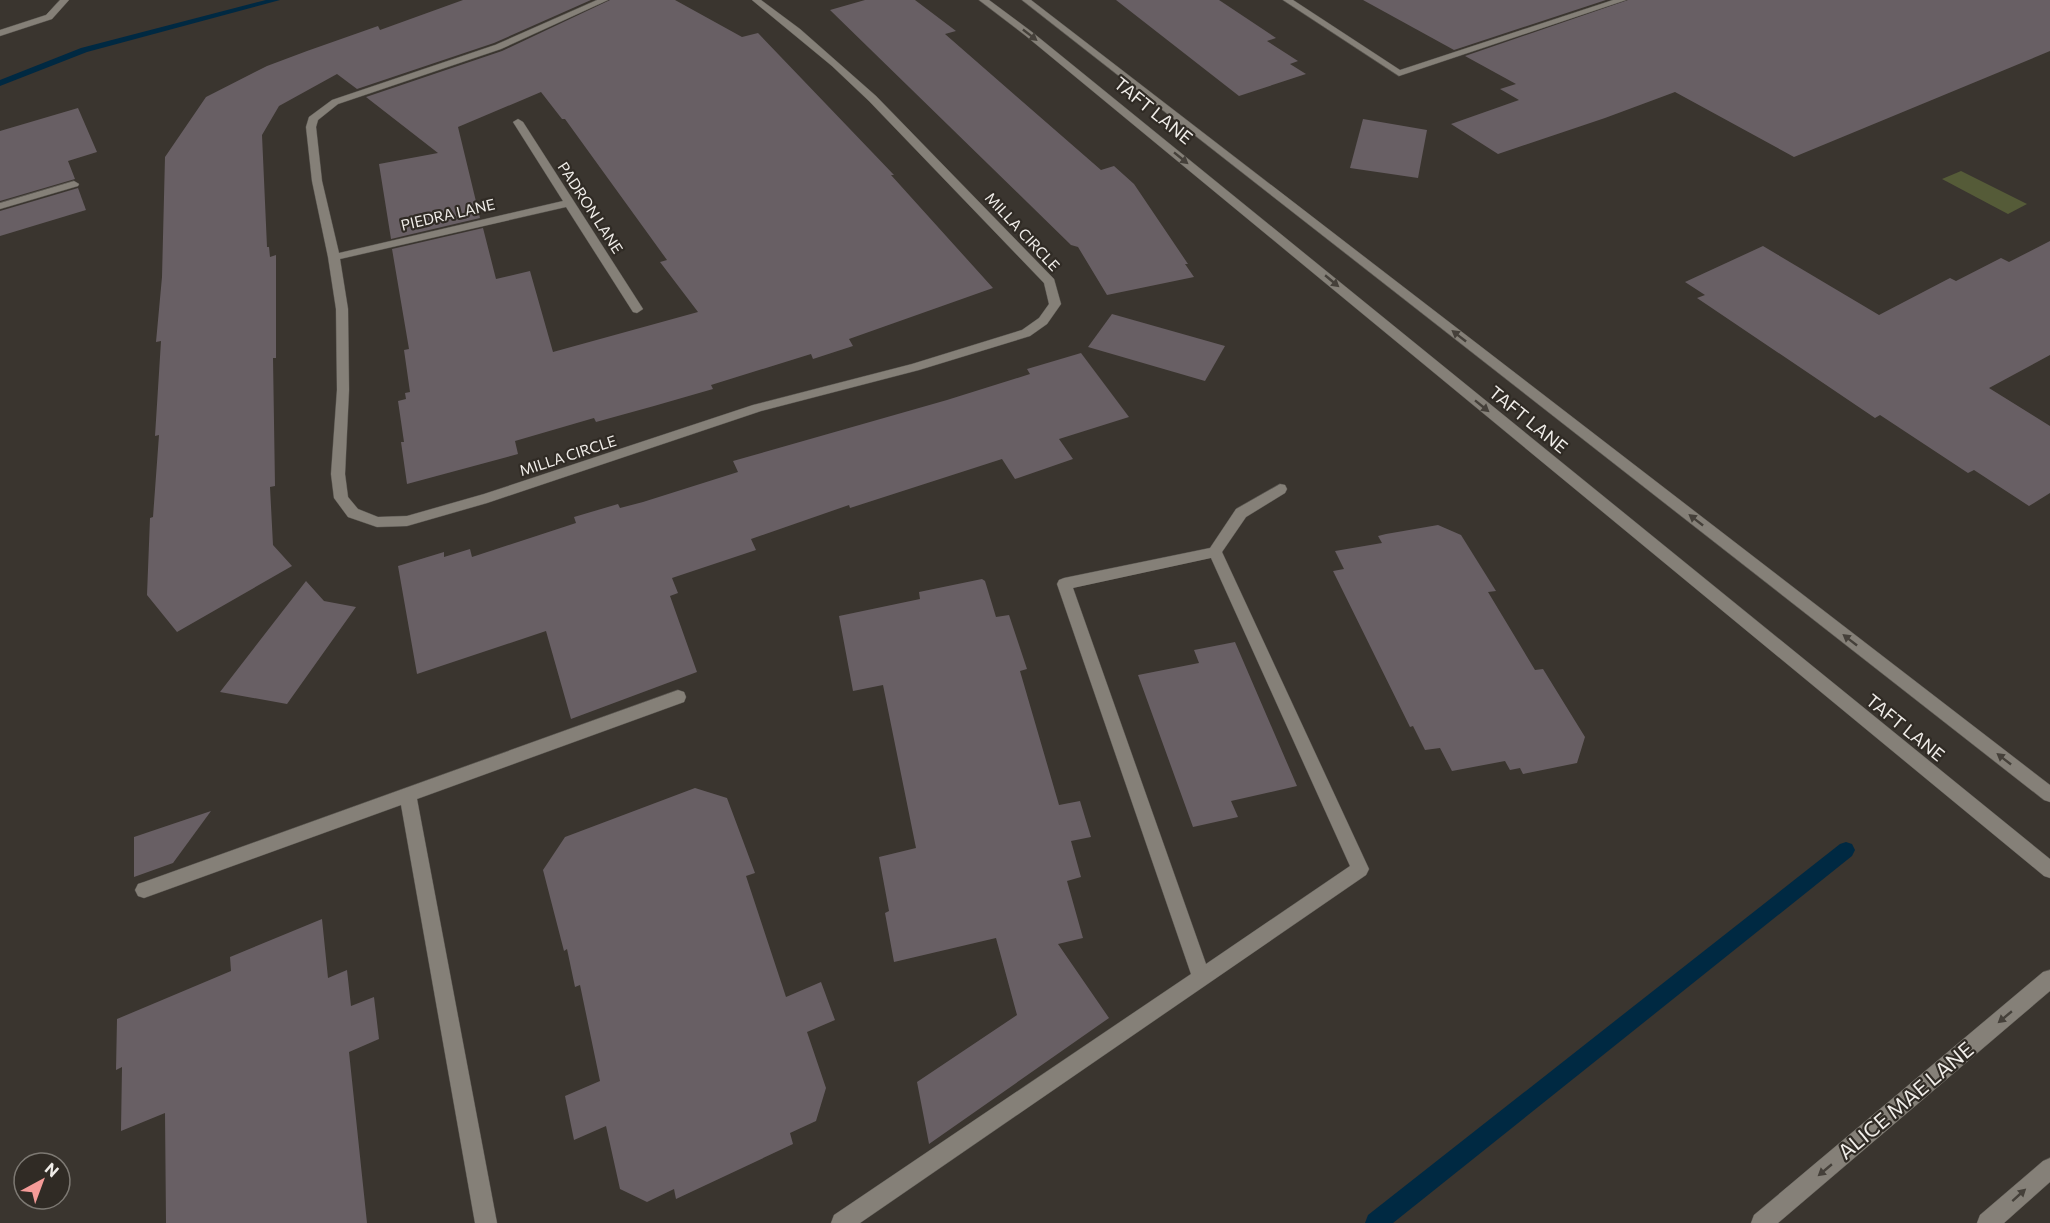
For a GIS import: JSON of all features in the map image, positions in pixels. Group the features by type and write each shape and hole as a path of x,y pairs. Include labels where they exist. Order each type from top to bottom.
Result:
{"street":[{"path":"0,33 49,17 65,0"},
{"name":"MILLA CIRCLE","path":"604,0 498,47 335,102 313,119 311,127 317,181 334,257 342,309 344,339 338,474 341,498 353,513 377,522 407,521 487,498 719,420 800,396 915,367 1026,333 1049,316 1055,304 1050,282 868,93 809,39 756,0"},
{"name":"TAFT LANE","path":"983,0 1029,34 2050,870"},
{"name":"TAFT LANE","path":"1026,0 2050,795"},
{"path":"1287,0 1399,73 1622,0"},
{"name":"PADRON LANE","path":"518,122 637,309"},
{"path":"0,206 74,184"},
{"name":"PIEDRA LANE","path":"334,257 568,203"},
{"path":"1201,977 1064,584 1215,552 1241,513 1280,489"},
{"path":"842,1223 1360,869 1215,552"},
{"path":"144,890 678,697"},
{"path":"408,794 486,1223"},
{"name":"ALICE MAE LANE","path":"1762,1223 2050,979"},
{"path":"1988,1223 2050,1168"}],"green space":[{"path":"1961,171 2027,204 2008,214 1942,179"}],"building":[{"path":"463,0 591,0 494,43 357,89 337,74 279,106 262,135 267,247 269,247 270,257 276,255 276,358 273,358 275,486 270,487 273,545 292,566 177,632 147,595 150,518 153,517 159,435 155,436 161,341 156,342 162,277 165,157 206,97 267,66 378,26 380,30"},
{"path":"610,0 675,0 742,37 758,33 894,175 891,175 993,288 849,339 853,346 813,359 811,354 711,385 713,389 654,406 596,422 594,418 515,441 518,454 407,484 398,401 406,399 405,393 410,392 404,350 409,349 392,249 483,228 496,279 530,271 553,352 698,312 660,262 667,260 565,119 562,119 541,92 458,127 480,218 391,239 379,164 438,153 366,97 502,51"},
{"path":"865,0 915,0 956,31 945,34 1101,170 1114,166 1134,184 1188,264 1185,264 1194,277 1107,295 1078,247 1071,245 830,10"},
{"path":"1116,0 1219,0 1276,38 1267,41 1298,61 1290,64 1306,74 1239,96"},
{"path":"1363,0 1606,0 1454,50"},
{"path":"1628,0 2050,0 2050,51 1794,157 1675,92 1498,154 1451,124 1519,100 1500,89 1516,84 1465,56"},
{"path":"78,108 97,152 68,161 75,179 0,201 0,131"},
{"path":"1363,119 1427,130 1418,178 1350,168"},
{"path":"78,188 86,210 0,236 0,211"},
{"path":"2050,241 2050,355 1989,388 2050,426 2050,493 2029,506 1974,470 1968,473 1880,415 1875,418 1697,298 1705,295 1685,282 1763,246 1879,315 1950,278 1956,281 2001,258 2009,262"},
{"path":"1112,314 1225,346 1205,381 1088,347"},
{"path":"1081,353 1129,417 1059,439 1073,459 1015,479 1002,459 850,508 849,505 751,539 756,550 672,578 678,593 670,596 697,672 571,719 546,631 417,674 398,566 444,552 444,557 470,549 472,557 576,523 574,517 618,504 620,508 643,502 738,472 733,461 947,400 1030,374 1027,369"},
{"path":"1438,525 1461,535 1496,591 1488,592 1535,670 1543,669 1585,737 1577,763 1523,774 1520,768 1510,770 1505,761 1452,771 1440,748 1425,750 1413,726 1410,727 1333,571 1344,569 1335,551 1382,543 1378,536"},
{"path":"982,579 985,581 996,617 1009,615 1027,669 1020,671 1059,805 1080,801 1091,837 1071,841 1081,877 1067,881 1083,938 1058,944 1109,1018 929,1144 917,1082 1017,1015 996,938 894,962 885,913 889,911 879,857 916,848 883,685 853,691 839,616 920,599 919,592"},
{"path":"306,581 324,601 356,607 287,704 220,692"},
{"path":"1235,642 1297,786 1231,801 1238,817 1193,827 1138,675 1199,663 1194,650"},
{"path":"695,788 727,798 755,873 746,876 786,997 821,982 835,1020 807,1032 826,1088 816,1121 790,1133 793,1144 676,1199 674,1189 647,1202 620,1189 606,1126 574,1140 565,1096 600,1081 580,985 575,987 567,949 564,951 543,870 565,837"},
{"path":"211,811 173,863 134,877 134,837"},
{"path":"322,919 328,978 347,970 351,1006 374,997 379,1039 349,1052 367,1223 166,1223 165,1113 121,1131 122,1067 116,1070 117,1019 231,971 230,957"}],"waterway":[{"path":"0,83 84,50 276,0"},
{"path":"1376,1223 1846,850"}]}
